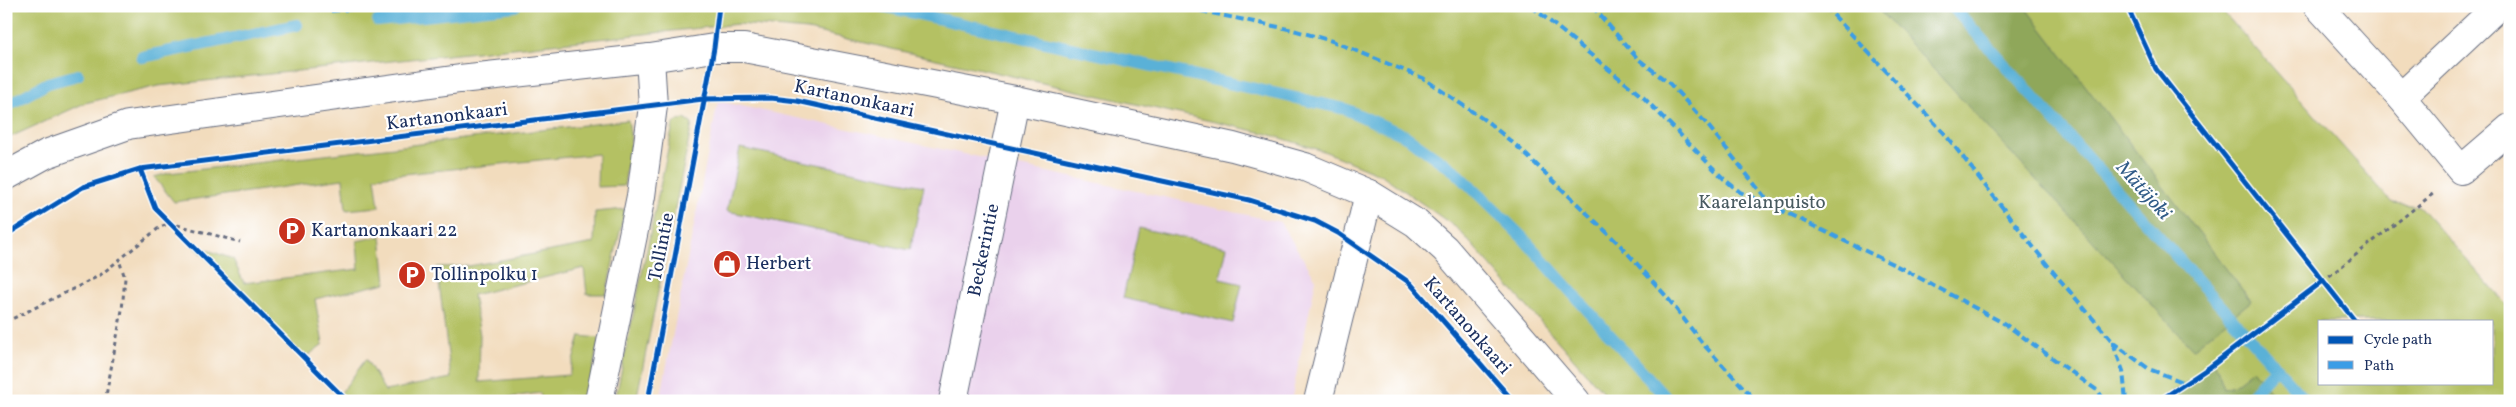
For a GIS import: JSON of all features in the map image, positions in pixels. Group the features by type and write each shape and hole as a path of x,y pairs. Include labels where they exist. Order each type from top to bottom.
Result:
{"street":[{"path":"2401,97 2498,6"},
{"path":"2319,7 2401,97 2461,170 2510,128"},
{"name":"Kartanonkaari","path":"6,176 46,154 128,125 348,93 650,58 714,48 744,48 1015,100 1233,147 1305,167 1369,194 1416,223 1445,250 1576,401"},
{"name":"Tollintie","path":"599,401 641,196 653,106 650,58"},
{"name":"Beckerintie","path":"953,401 1015,100"},
{"path":"1318,401 1369,194"}],"path":[{"path":"2315,287 2420,206"},
{"path":"165,218 182,234"},
{"path":"6,322 99,276 160,227 170,223 240,242"},
{"path":"105,401 122,310 125,278 119,260"},
{"path":"2316,273 2328,287"}],"shaded area":[{"path":"718,101 1280,222 1316,279 1291,401 660,401"}],"green space":[{"name":"Kaarelanpuisto","path":"6,6 2218,6 2393,203 2419,206 2510,309 2510,401 1611,401 1458,229 1382,175 1326,152 1268,134 808,30 738,24 158,86 85,103 6,139"},
{"path":"1875,6 2024,6 2251,301 2193,349"},
{"path":"685,119 692,124 636,401 615,401 673,125 678,120"},
{"path":"628,120 631,139 624,186 597,187 598,154 375,177 379,207 346,210 343,179 174,202 154,177 169,173"},
{"path":"740,148 924,186 910,250 727,211"},
{"path":"625,209 606,294 587,294 584,268 473,295 480,335 479,382 569,375 580,336 599,338 588,395 544,401 542,401 540,393 483,401 347,401 340,394 366,359 385,391 451,378 437,267 469,266 594,243 595,212"},
{"path":"1139,228 1227,247 1220,279 1242,284 1233,323 1123,298"},
{"path":"381,236 386,283 315,299 323,344 305,358 193,245 233,259 244,283 359,269 357,241"},
{"path":"2215,363 2224,388 2234,385 2253,370 2279,401 2159,401"}],"waterway":[{"path":"378,21 515,6"},
{"path":"882,6 1345,109 1404,135 1456,172 1523,238 1669,401"},
{"name":"Mätäjoki","path":"1952,6 2306,401"},
{"path":"142,57 297,25"},
{"path":"6,106 48,83 78,75"},
{"path":"2246,401 2277,367"}],"marked path":[{"path":"331,11 389,6"},
{"path":"1177,6 1293,30 1332,41 1423,78 1489,123 1519,148 1620,245 1666,296 1703,344 1756,401"},
{"path":"1531,6 1644,98 1724,179 1740,192 1770,205"},
{"path":"1592,6 1637,58 1670,84 1705,122 1772,206 1905,270 2005,324 2098,391 2105,401"},
{"path":"1825,6 1944,133 2049,267 2112,341 2123,371 2126,401"},
{"path":"2112,342 2149,369 2186,383"}],"cycle path":[{"path":"648,401 714,48 719,6"},
{"path":"2127,6 2156,69 2354,320"},
{"path":"6,235 83,187 140,169 703,99 771,98 797,101 1249,200 1315,221 1338,233 1410,283 1513,401"},
{"path":"140,169 155,208 347,401"},
{"path":"2159,401 2210,367 2323,281"}],"place":[{"name":"Kartanonkaari 22","path":"292,231"},
{"name":"Herbert","path":"727,264"},
{"name":"Tollinpolku 1","path":"412,275"}]}
